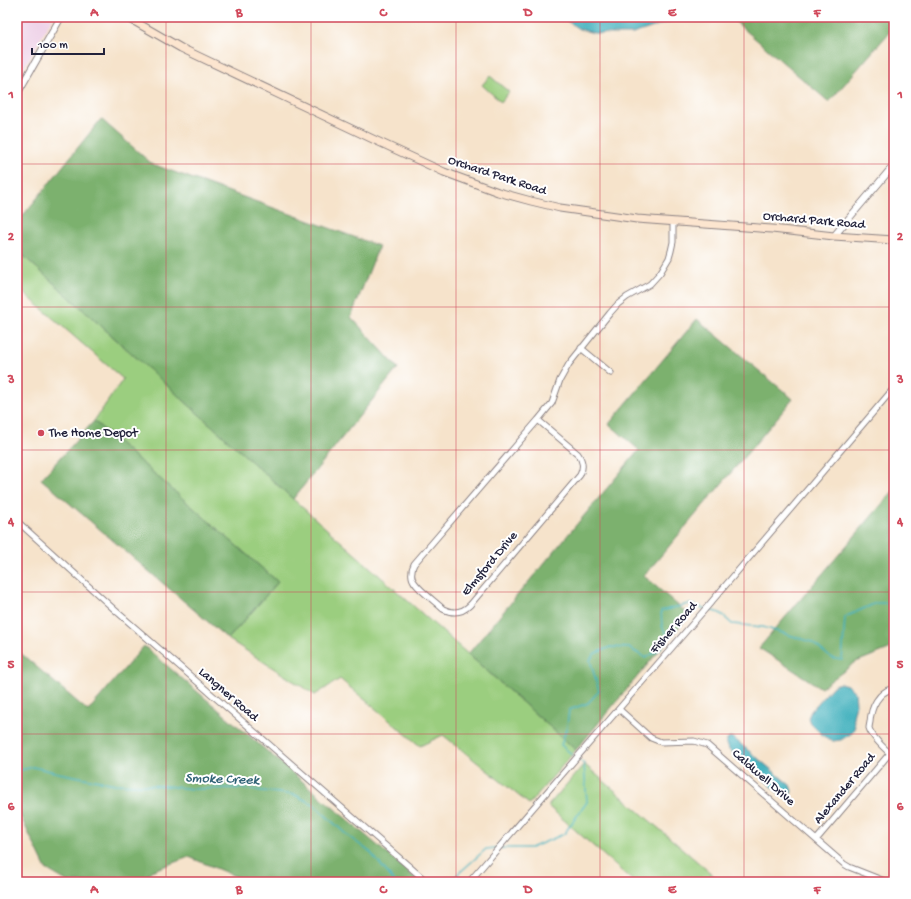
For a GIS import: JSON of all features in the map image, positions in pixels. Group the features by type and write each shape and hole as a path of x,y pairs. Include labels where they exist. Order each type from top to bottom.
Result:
{"main road":[{"name":"Orchard Park Road","path":"127,17 181,48 428,166 498,192 560,208 637,219 894,240"}],"street":[{"path":"17,94 61,17"},
{"path":"834,236 894,165"},
{"name":"Elmsford Drive","path":"538,420 578,454 583,462 582,471 470,605 462,611 448,611 415,584 412,577 412,568 414,564 552,403 564,371 610,313 627,297 650,284 660,273 669,258 671,251 673,242 673,222"},
{"path":"581,348 611,373"},
{"name":"Fisher Road","path":"469,882 703,612 894,388"},
{"name":"Langner Road","path":"17,521 148,640 425,881"},
{"path":"892,755 877,741 869,728 870,713 877,698 889,689 894,688"},
{"name":"Caldwell Drive","path":"619,709 651,738 662,742 694,741 707,745 849,867 887,882"},
{"name":"Alexander Road","path":"817,840 892,755"}],"shaded area":[{"path":"17,17 53,17 17,80"}],"green space":[{"path":"730,17 894,17 894,27 829,102"},
{"path":"490,76 509,92 501,102 482,85"},
{"path":"101,119 152,164 379,246 351,317 398,368 293,499 17,250 17,223"},
{"path":"17,250 293,499 576,750 529,804 443,735 420,746 340,679 315,695 228,639 278,582 94,421 123,379 17,287"},
{"path":"697,319 793,399 644,576 689,615 576,750 468,654 639,450 609,424"},
{"path":"94,421 278,582 228,639 41,479"},
{"path":"894,490 894,647 856,662 821,688 759,648"},
{"path":"144,646 418,880 416,882 249,882 189,857 151,871 142,882 68,882 46,869 17,809 17,650 88,711"},
{"path":"584,764 721,882 634,882 548,806"}],"water":[{"path":"561,17 683,17 633,34 613,34 594,33 579,29"},
{"path":"840,683 847,685 855,692 856,704 853,717 855,726 852,733 841,740 833,741 828,740 810,723 808,718 811,711 833,686"},
{"path":"731,737 790,785 792,791 790,796 782,796 738,756 729,750 726,744 727,740"}],"waterway":[{"path":"575,757 561,745 567,726 569,710 588,703 599,691 590,660 594,654 610,647 629,648 646,658 660,649 668,637 662,626 661,611 689,604 720,613 732,624 763,627 812,642 831,658 842,660 845,617 876,603 886,603 894,609"},
{"name":"Smoke Creek","path":"500,848 531,848 564,834 587,802 584,764 578,759"},
{"name":"Smoke Creek","path":"17,771 33,767 115,784 166,786 193,789 238,788 295,795 313,804 348,836 370,852 395,882"},
{"name":"Smoke Creek","path":"449,882 486,849 496,848"}],"place":[{"name":"The Home Depot","path":"41,433"}]}
